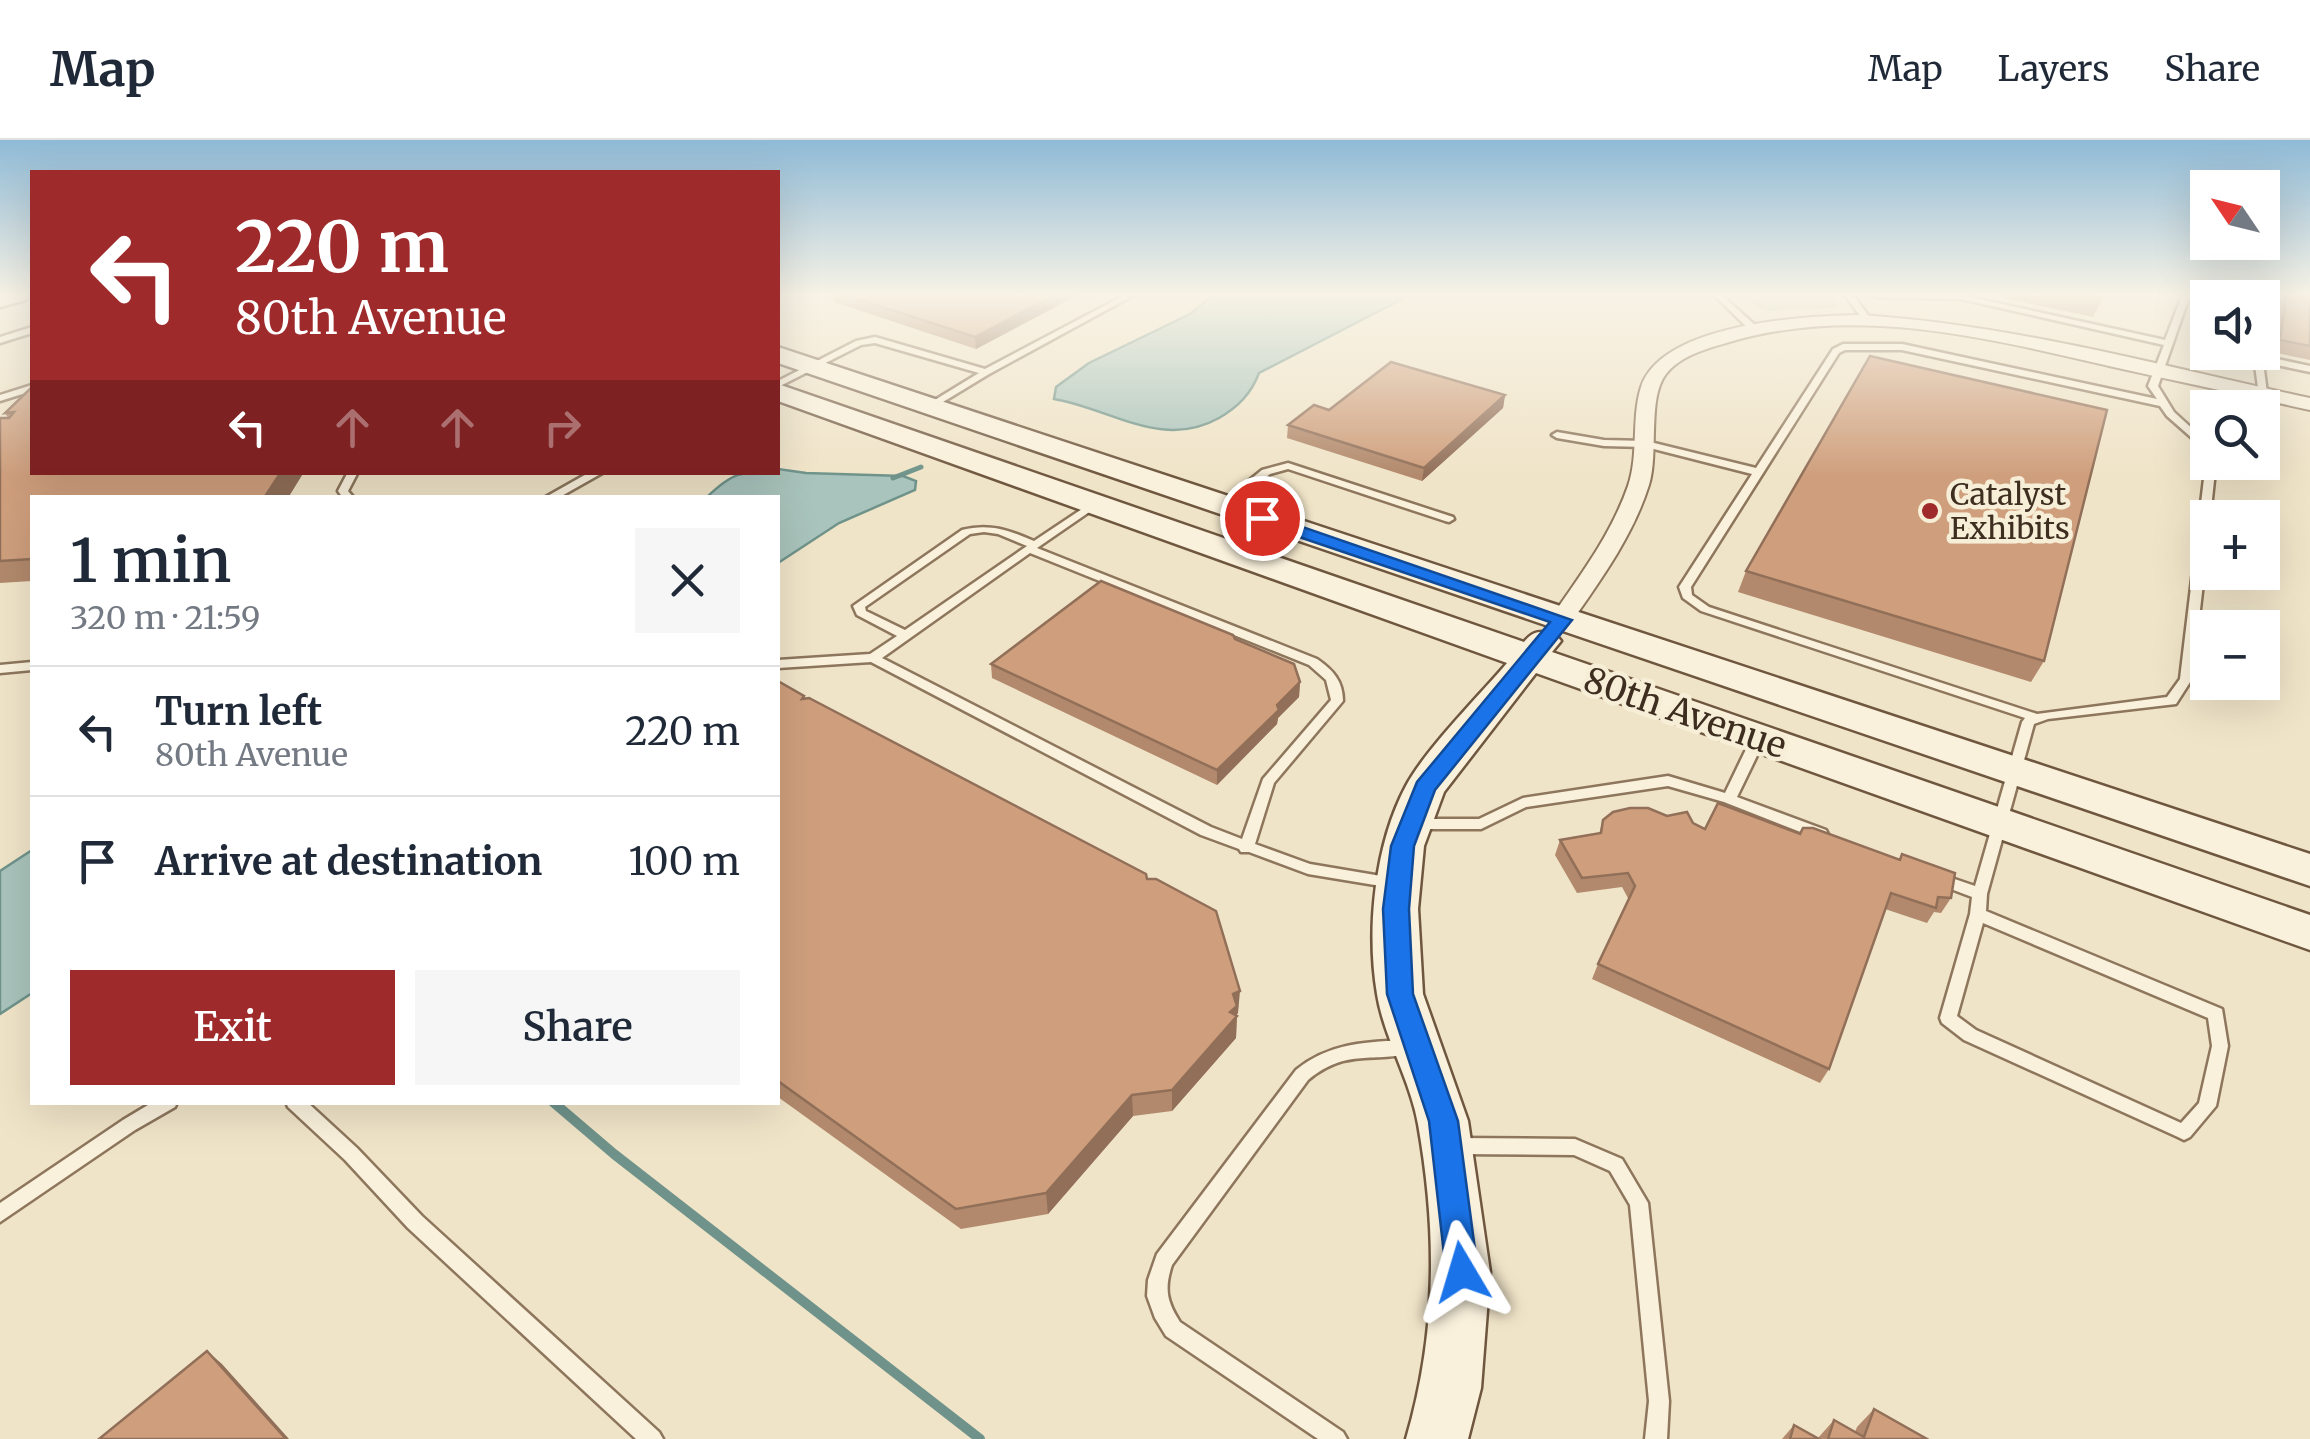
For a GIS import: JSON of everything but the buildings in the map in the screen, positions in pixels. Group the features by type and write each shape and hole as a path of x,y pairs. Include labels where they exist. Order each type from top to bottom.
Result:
{"street":[{"name":"80th Avenue","path":"780,356 2310,870"},
{"path":"1438,1439 1451,1388 1462,1272 1443,1121 1400,994 1398,884 1402,846 1425,788 1562,620 1619,534 1645,464 1647,398 1656,374 1682,356"},
{"path":"2083,356 2243,390"},
{"name":"80th Avenue","path":"780,393 2310,933"},
{"path":"2280,398 2310,404"}],"lane":[{"path":"780,383 834,356"},
{"path":"930,356 986,372"},
{"path":"930,406 1016,356"},
{"path":"1833,356 1685,587 1694,602 2037,718"},
{"path":"1948,356 2160,403"},
{"path":"2165,356 2153,386 2160,403 2190,432"},
{"path":"2280,361 2310,369"},
{"path":"0,398 30,389"},
{"path":"1557,435 1604,443 1646,444 1758,472"},
{"path":"1224,505 1266,472 1288,466 1449,518"},
{"path":"555,495 593,475"},
{"path":"1978,914 2216,1014 2220,1046 2207,1106 2184,1132 1970,1035 1948,1018 2028,722 2171,700 2186,679 2209,480"},
{"path":"780,664 873,658 1094,504"},
{"path":"905,636 860,613 859,606 966,532 995,528 1032,547 1313,662 1328,672 1338,687 1338,702 1268,782 1246,848"},
{"path":"873,658 1206,831 1308,870 1398,884"},
{"path":"0,669 30,666"},
{"path":"1728,799 1758,738"},
{"path":"1411,823 1481,824 1523,804 1668,781 1836,840"},
{"path":"1926,874 1980,894"},
{"path":"1336,1439 1172,1329 1158,1307 1154,1283 1164,1260 1302,1076 1319,1059 1343,1052 1418,1046"},
{"path":"0,1213 129,1124 164,1105"},
{"path":"297,1105 415,1222 652,1439"},
{"path":"1446,1146 1574,1147 1616,1165 1639,1203 1659,1401 1656,1439"}],"water":[{"path":"1104,356 1293,356 1259,373 1238,404 1219,418 1177,430 1137,424 1054,399 1056,387"},
{"path":"780,469 903,476 916,481 915,490 839,523 780,562 780,495 709,495 739,475 780,475"},
{"path":"30,851 30,994 0,1014 0,871"}],"waterway":[{"path":"893,478 921,467"},
{"path":"557,1105 980,1439"}],"place":[{"name":"Catalyst Exhibits","path":"1930,511"}],"route":[{"path":"1262,518 1562,620 1425,788 1402,846 1396,909 1400,994 1443,1121 1462,1272"}]}
